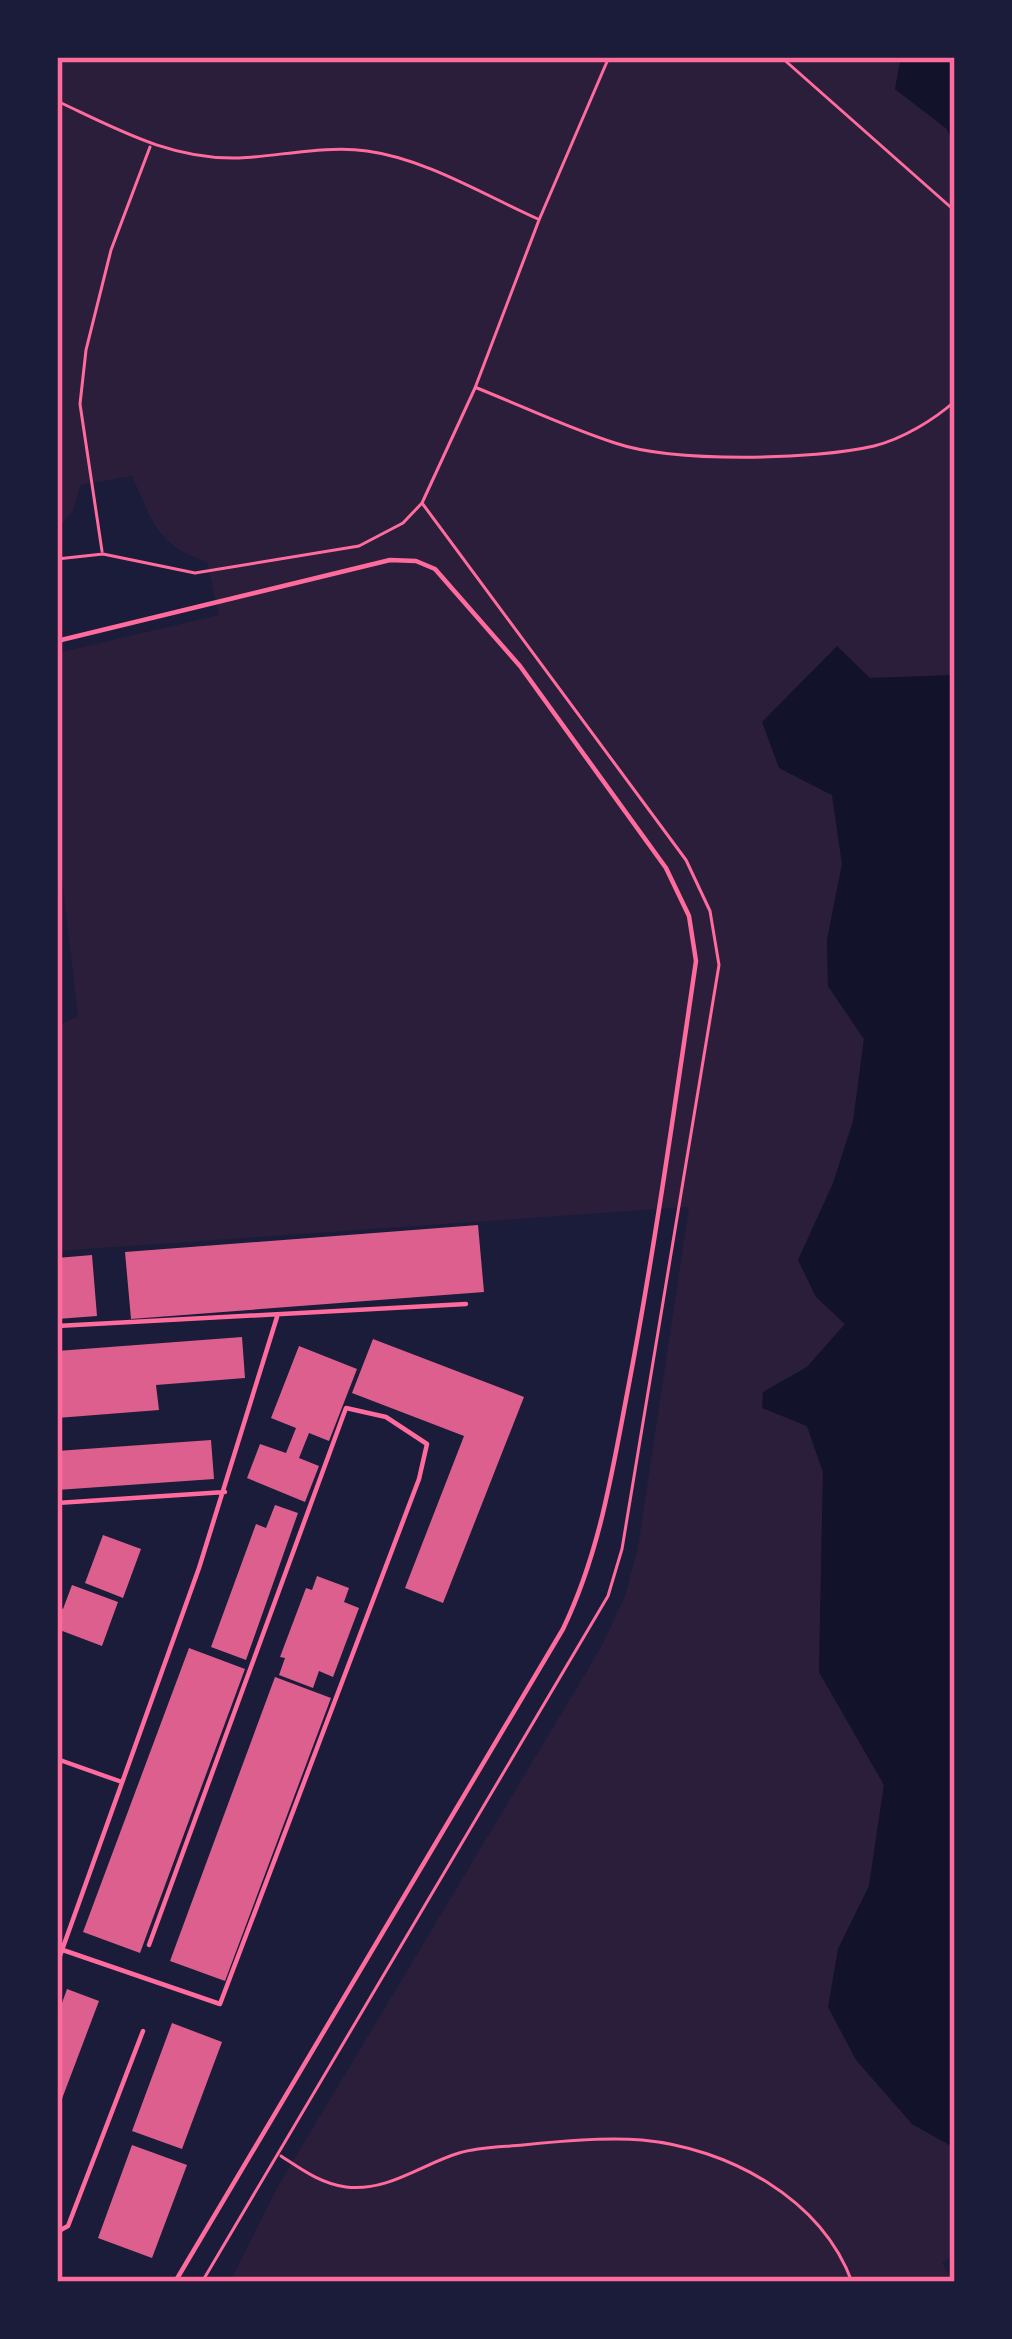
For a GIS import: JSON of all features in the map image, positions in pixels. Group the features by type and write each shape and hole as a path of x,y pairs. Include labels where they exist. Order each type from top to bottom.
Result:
{"lane":[{"path":"57,640 390,560 416,561 435,569 520,666 666,868 689,916 696,961 647,1291 600,1536 584,1584 551,1649 175,2282"},
{"path":"57,1326 466,1304"},
{"path":"57,1964 225,1492 277,1317"},
{"path":"59,1949 220,2004 419,1479 427,1444 386,1417 346,1408 149,1945"},
{"path":"57,1503 225,1492"},
{"path":"57,1759 122,1782"},
{"path":"57,2232 68,2226 143,2031"}],"path":[{"path":"57,559 103,554 195,573 359,546 393,530 422,503 475,388 539,220 609,57"},
{"path":"781,57 955,212"},
{"path":"57,101 150,145 191,156 365,150 415,164 539,220"},
{"path":"103,554 80,404 86,350 111,250 150,145"},
{"path":"475,388 618,445 678,455 818,454 878,445 938,416 955,401"},
{"path":"202,2282 608,1596 622,1550 719,965 710,910 686,860 422,503"},
{"path":"279,2155 313,2177 346,2187 383,2185 461,2152 547,2142 643,2140 702,2152 758,2174 802,2209 842,2256 852,2282"}],"shaded area":[{"path":"57,57 901,57 895,89 947,129 955,150 955,675 870,678 779,768 832,795 842,864 827,940 828,986 864,1039 854,1121 833,1183 816,1297 845,1324 806,1368 763,1392 807,1426 823,1472 819,1672 884,1785 869,1886 838,1949 912,2124 955,2148 955,2254 942,2263 954,2282 230,2282 278,2186 600,1649 625,1596 638,1547 689,1207 57,1251 57,1026 78,1016 57,838 57,653 219,615 207,562 177,548 158,530 132,476 80,485 73,511 57,529"},
{"path":"901,57 955,57 955,150 947,129 895,89"},
{"path":"837,646 870,678 955,675 955,2148 912,2124 856,2060 828,2007 838,1949 869,1886 884,1785 819,1672 823,1472 807,1426 762,1408 763,1392 807,1367 845,1324 816,1297 798,1260 833,1183 853,1121 864,1039 828,986 827,940 842,864 832,795 779,768 762,722"}],"building":[{"path":"478,1225 484,1292 131,1319 125,1252"},
{"path":"92,1255 97,1316 57,1319 57,1258"},
{"path":"242,1337 245,1378 156,1385 159,1410 57,1418 57,1351"},
{"path":"373,1339 524,1397 443,1603 405,1588 464,1436 352,1393"},
{"path":"299,1346 357,1369 329,1441 309,1433 299,1458 319,1466 305,1502 247,1478 260,1444 286,1453 296,1428 271,1418"},
{"path":"211,1440 214,1479 57,1490 57,1451"},
{"path":"275,1505 298,1513 246,1660 211,1647 256,1524 266,1528"},
{"path":"103,1535 141,1549 123,1598 85,1583"},
{"path":"317,1576 349,1588 344,1602 359,1608 333,1677 319,1671 313,1688 279,1675 285,1658 280,1657 306,1588 312,1590"},
{"path":"72,1585 118,1602 102,1646 57,1629 57,1606 63,1609"},
{"path":"189,1648 245,1669 140,1953 83,1932"},
{"path":"275,1677 331,1698 225,1981 170,1961"},
{"path":"67,1989 99,2001 57,2112 57,2017"},
{"path":"172,2023 222,2042 182,2149 132,2131"},
{"path":"132,2145 187,2165 152,2258 98,2238"}]}
